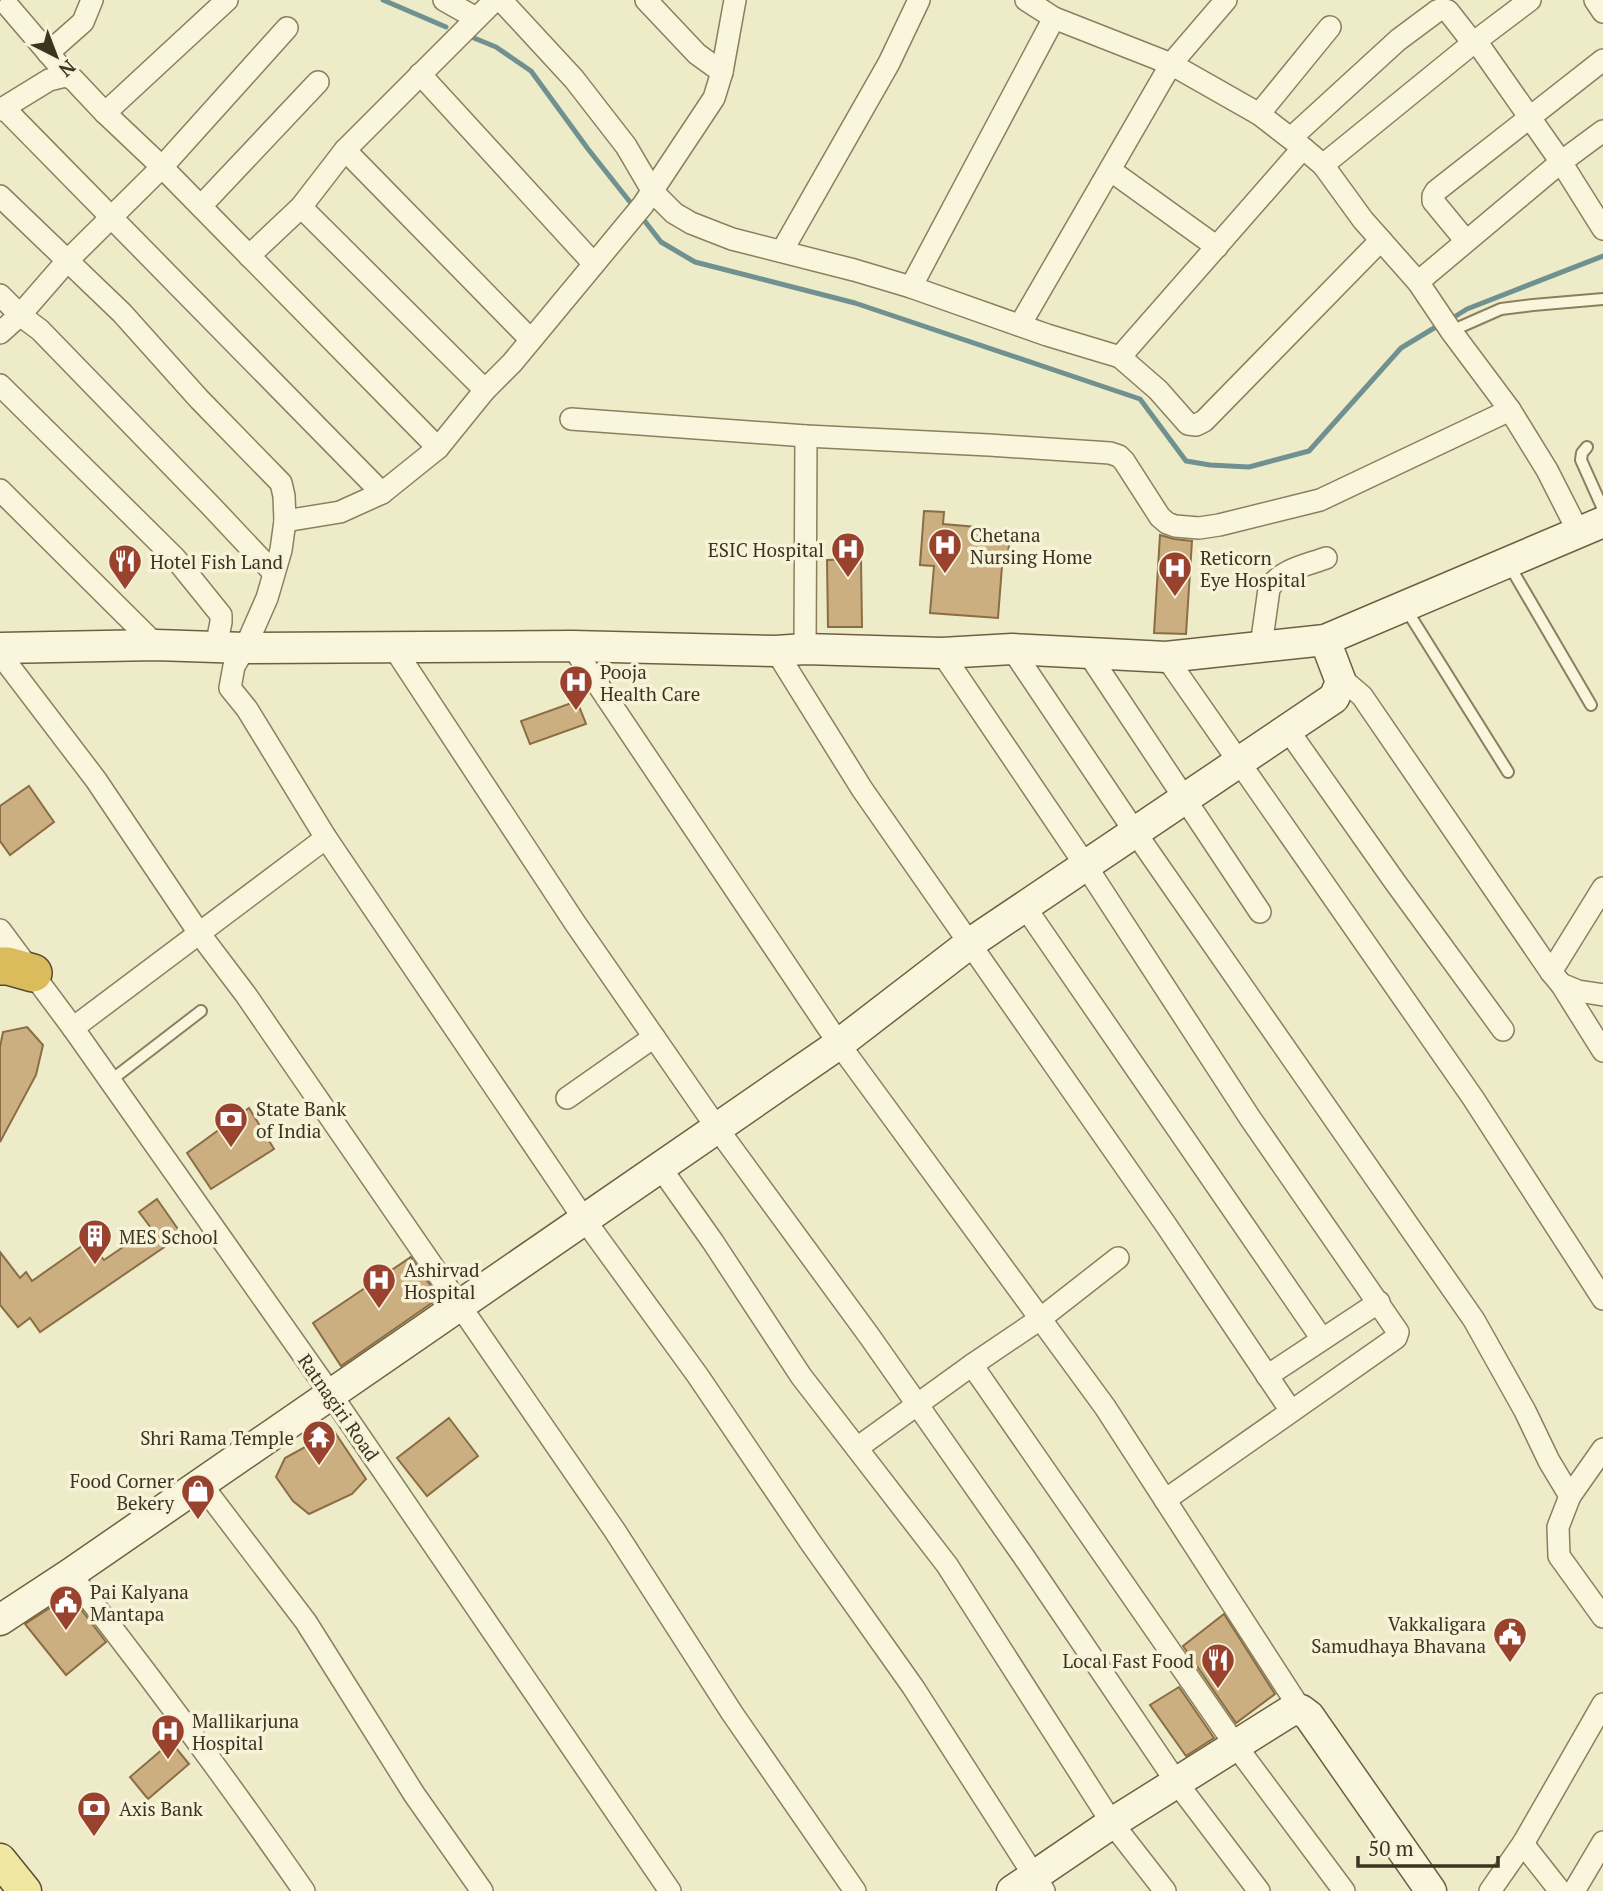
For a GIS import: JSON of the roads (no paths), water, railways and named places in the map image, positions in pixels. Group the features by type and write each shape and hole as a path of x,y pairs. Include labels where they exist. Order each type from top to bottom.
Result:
{"main road":[{"path":"0,1860 25,1891"}],"street":[{"path":"48,53 83,22 92,0"},
{"path":"105,113 228,0"},
{"path":"444,0 476,18"},
{"path":"249,256 301,207 345,150 495,0"},
{"path":"501,0 582,88 626,146 642,206"},
{"path":"646,0 697,54 722,72"},
{"path":"285,521 340,512 382,492 438,448 642,206 714,98 722,72 735,0"},
{"path":"782,251 889,63 919,0"},
{"path":"0,651 156,645 230,648 572,646 942,653 1012,649 1166,657 1325,640 1591,527 1547,470 1510,410 1418,282 1363,220 1323,166 1259,114 1171,64 1054,18 1026,0"},
{"path":"1020,325 1171,64 1226,0"},
{"path":"1323,166 1475,42 1531,0"},
{"path":"1595,0 1603,12"},
{"path":"9,7 65,76"},
{"path":"1120,357 1217,247 1297,143 1398,40 1443,9 1448,10 1475,42 1561,162 1597,205 1603,229"},
{"path":"911,287 1054,18"},
{"path":"1259,114 1330,27"},
{"path":"0,332 20,315 67,261 162,167 287,28"},
{"path":"1466,241 1433,201 1436,191 1603,60"},
{"path":"420,74 594,264"},
{"path":"382,492 2,109 49,80 65,76 74,79 438,448"},
{"path":"201,206 318,82"},
{"path":"1418,282 1561,162 1603,131"},
{"path":"345,150 531,340"},
{"path":"1110,170 1217,247"},
{"path":"0,196 122,313 199,399 281,483 285,521 281,550 267,598 230,648"},
{"path":"642,206 674,213 691,223 732,239 911,287 1120,357 1158,390 1188,424 1196,425 1204,421 1381,240"},
{"path":"301,207 485,390"},
{"path":"0,295 40,330 273,572"},
{"path":"0,385 175,558 220,615 234,666 230,688 247,709 326,838 584,1219 698,1377 913,1687 1030,1886 1111,1823 1292,1710 1301,1710"},
{"path":"571,419 806,436 1110,453 1124,461 1160,517 1167,523 1185,528 1199,528 1320,500 1510,410"},
{"path":"805,649 806,436"},
{"path":"0,490 156,645"},
{"path":"1261,646 1269,589 1273,582 1280,576 1326,558"},
{"path":"0,1620 839,1044 970,944 1334,698 1341,682 1325,640"},
{"path":"572,646 839,1044 1105,1407 1301,1710 1309,1716 1431,1891"},
{"path":"394,648 575,923 717,1128 917,1404 1177,1783 1259,1891"},
{"path":"1012,649 1135,832 1474,1320 1570,1496"},
{"path":"0,651 96,780 199,933 246,995 460,1305 615,1531 732,1713 855,1891"},
{"path":"776,651 862,789 1166,1225 1291,1411"},
{"path":"942,653 1086,866 1250,1118 1398,1332 1396,1338 1165,1500"},
{"path":"1088,653 1260,912"},
{"path":"1166,657 1473,1098 1603,1299"},
{"path":"1341,682 1348,684 1362,696 1556,978 1603,1051"},
{"path":"1288,730 1503,1030"},
{"path":"73,1028 326,838"},
{"path":"1556,978 1603,888"},
{"path":"1025,906 1322,1339"},
{"name":"Ratnagiri Road","path":"0,930 17,969 73,1028 330,1394 670,1891"},
{"path":"1556,978 1578,991 1603,995"},
{"path":"567,1098 654,1037"},
{"path":"660,1167 801,1376 947,1565 1111,1823 1165,1891"},
{"path":"857,1448 1040,1319 1118,1258"},
{"path":"1267,1376 1379,1303"},
{"path":"972,1365 1237,1746 1344,1891"},
{"path":"1603,1449 1570,1496 1558,1527 1559,1556 1603,1618"},
{"path":"201,1483 306,1622 414,1794 482,1891"},
{"path":"70,1574 134,1655 304,1891"},
{"path":"1490,1891 1524,1842 1603,1704"},
{"path":"1524,1842 1560,1891"},
{"path":"1574,1891 1603,1842"}],"lane":[{"path":"1444,321 1500,309 1603,299"},
{"path":"1587,447 1581,460 1603,509"},
{"path":"1508,563 1591,705"},
{"path":"1404,607 1508,772"},
{"path":"110,1081 201,1011"}],"waterway":[{"path":"383,0 446,27"},
{"path":"474,38 496,47 531,71 634,207"},
{"path":"640,215 661,242 695,262 855,303 1140,399 1186,461 1210,465 1249,467 1309,451 1401,348 1439,325"},
{"path":"1451,319 1467,309 1603,256"}],"place":[{"name":"Chetana Nursing Home","path":"945,575"},
{"name":"ESIC Hospital","path":"848,579"},
{"name":"Hotel Fish Land","path":"125,591"},
{"name":"Reticorn Eye Hospital","path":"1175,598"},
{"name":"Pooja Health Care","path":"576,712"},
{"name":"State Bank of India","path":"231,1149"},
{"name":"MES School","path":"95,1266"},
{"name":"Ashirvad Hospital","path":"379,1310"},
{"name":"Shri Rama Temple","path":"319,1467"},
{"name":"Food Corner Bekery","path":"198,1521"},
{"name":"Pai Kalyana Mantapa","path":"66,1632"},
{"name":"Vakkaligara Samudhaya Bhavana","path":"1510,1664"},
{"name":"Local Fast Food","path":"1218,1690"},
{"name":"Mallikarjuna Hospital","path":"168,1761"},
{"name":"Axis Bank","path":"94,1838"}]}
